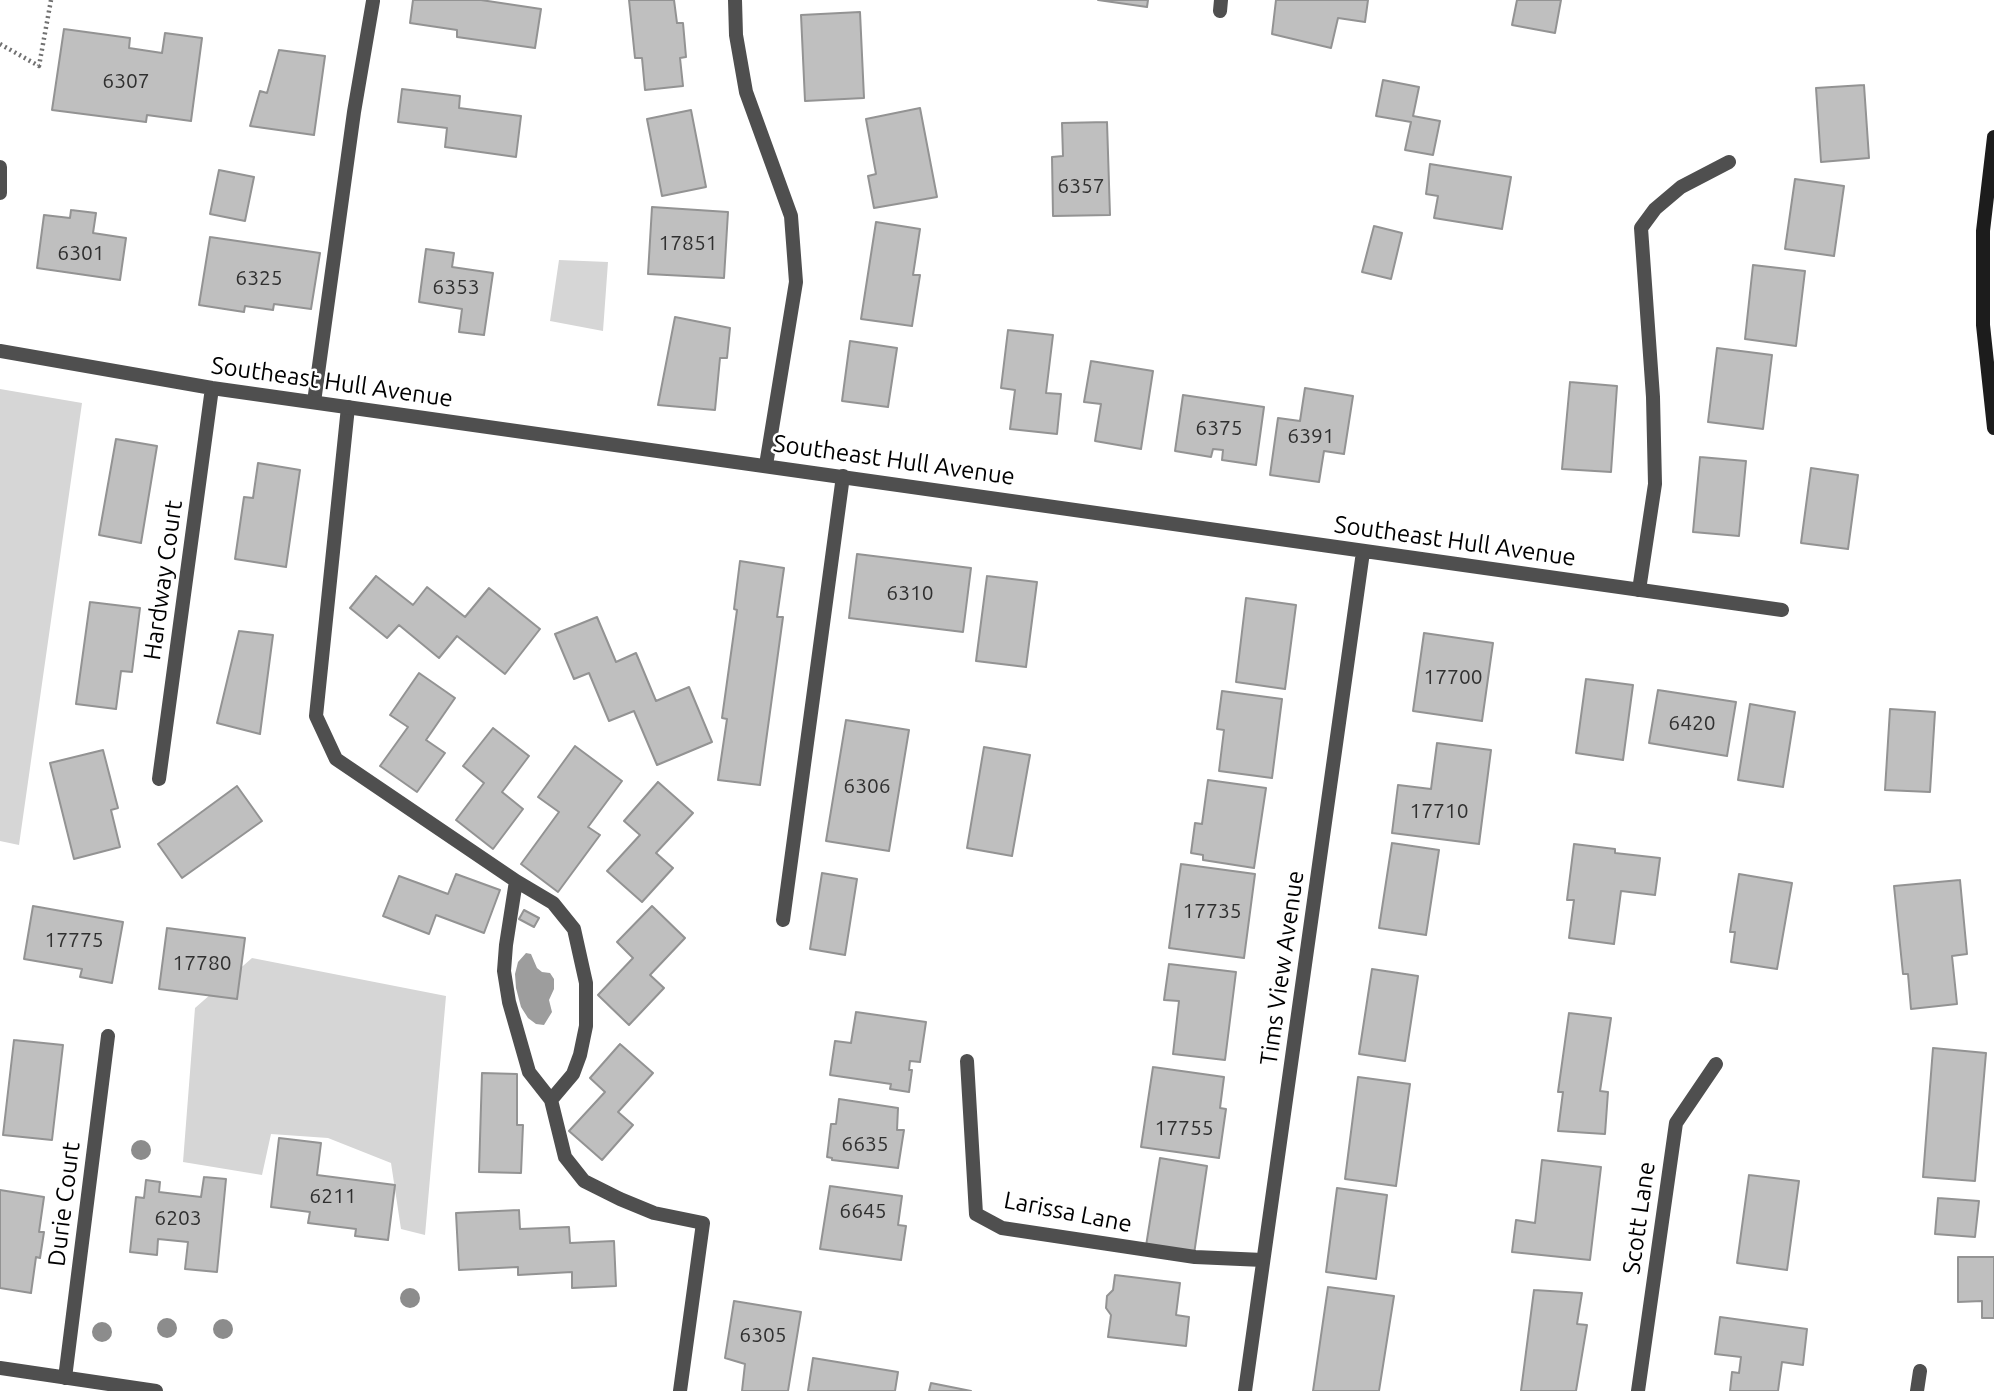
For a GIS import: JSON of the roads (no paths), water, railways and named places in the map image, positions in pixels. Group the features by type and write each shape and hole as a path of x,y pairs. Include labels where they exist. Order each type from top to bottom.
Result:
{"main road":[{"path":"1994,136 1983,231 1986,363 1994,428"}],"street":[{"path":"735,0 736,35 746,92 791,216 796,282 766,465"},
{"path":"314,402 373,1"},
{"path":"1639,590 1655,484 1642,228 1655,209 1681,187 1729,162"},
{"path":"0,167 0,193"},
{"name":"Southeast Hull Avenue","path":"0,351 212,388 1782,610"},
{"name":"Hardway Court","path":"159,779 212,388"},
{"path":"348,407 316,716 336,759 553,904 574,929 586,984 586,1026 573,1074 551,1100"},
{"path":"783,920 843,476"},
{"name":"Tims View Avenue","path":"1245,1391 1363,552"},
{"path":"516,881 506,945 505,971 509,1002 529,1072 551,1100 565,1157 584,1181 654,1213 703,1223 680,1391"},
{"name":"Durie Court","path":"65,1378 108,1036"},
{"name":"Larissa Lane","path":"967,1061 976,1214 1002,1228 1195,1257 1263,1260"},
{"name":"Scott Lane","path":"1638,1391 1676,1123 1716,1064"},
{"path":"0,1368 156,1391"},
{"path":"1917,1391 1920,1371"}]}
